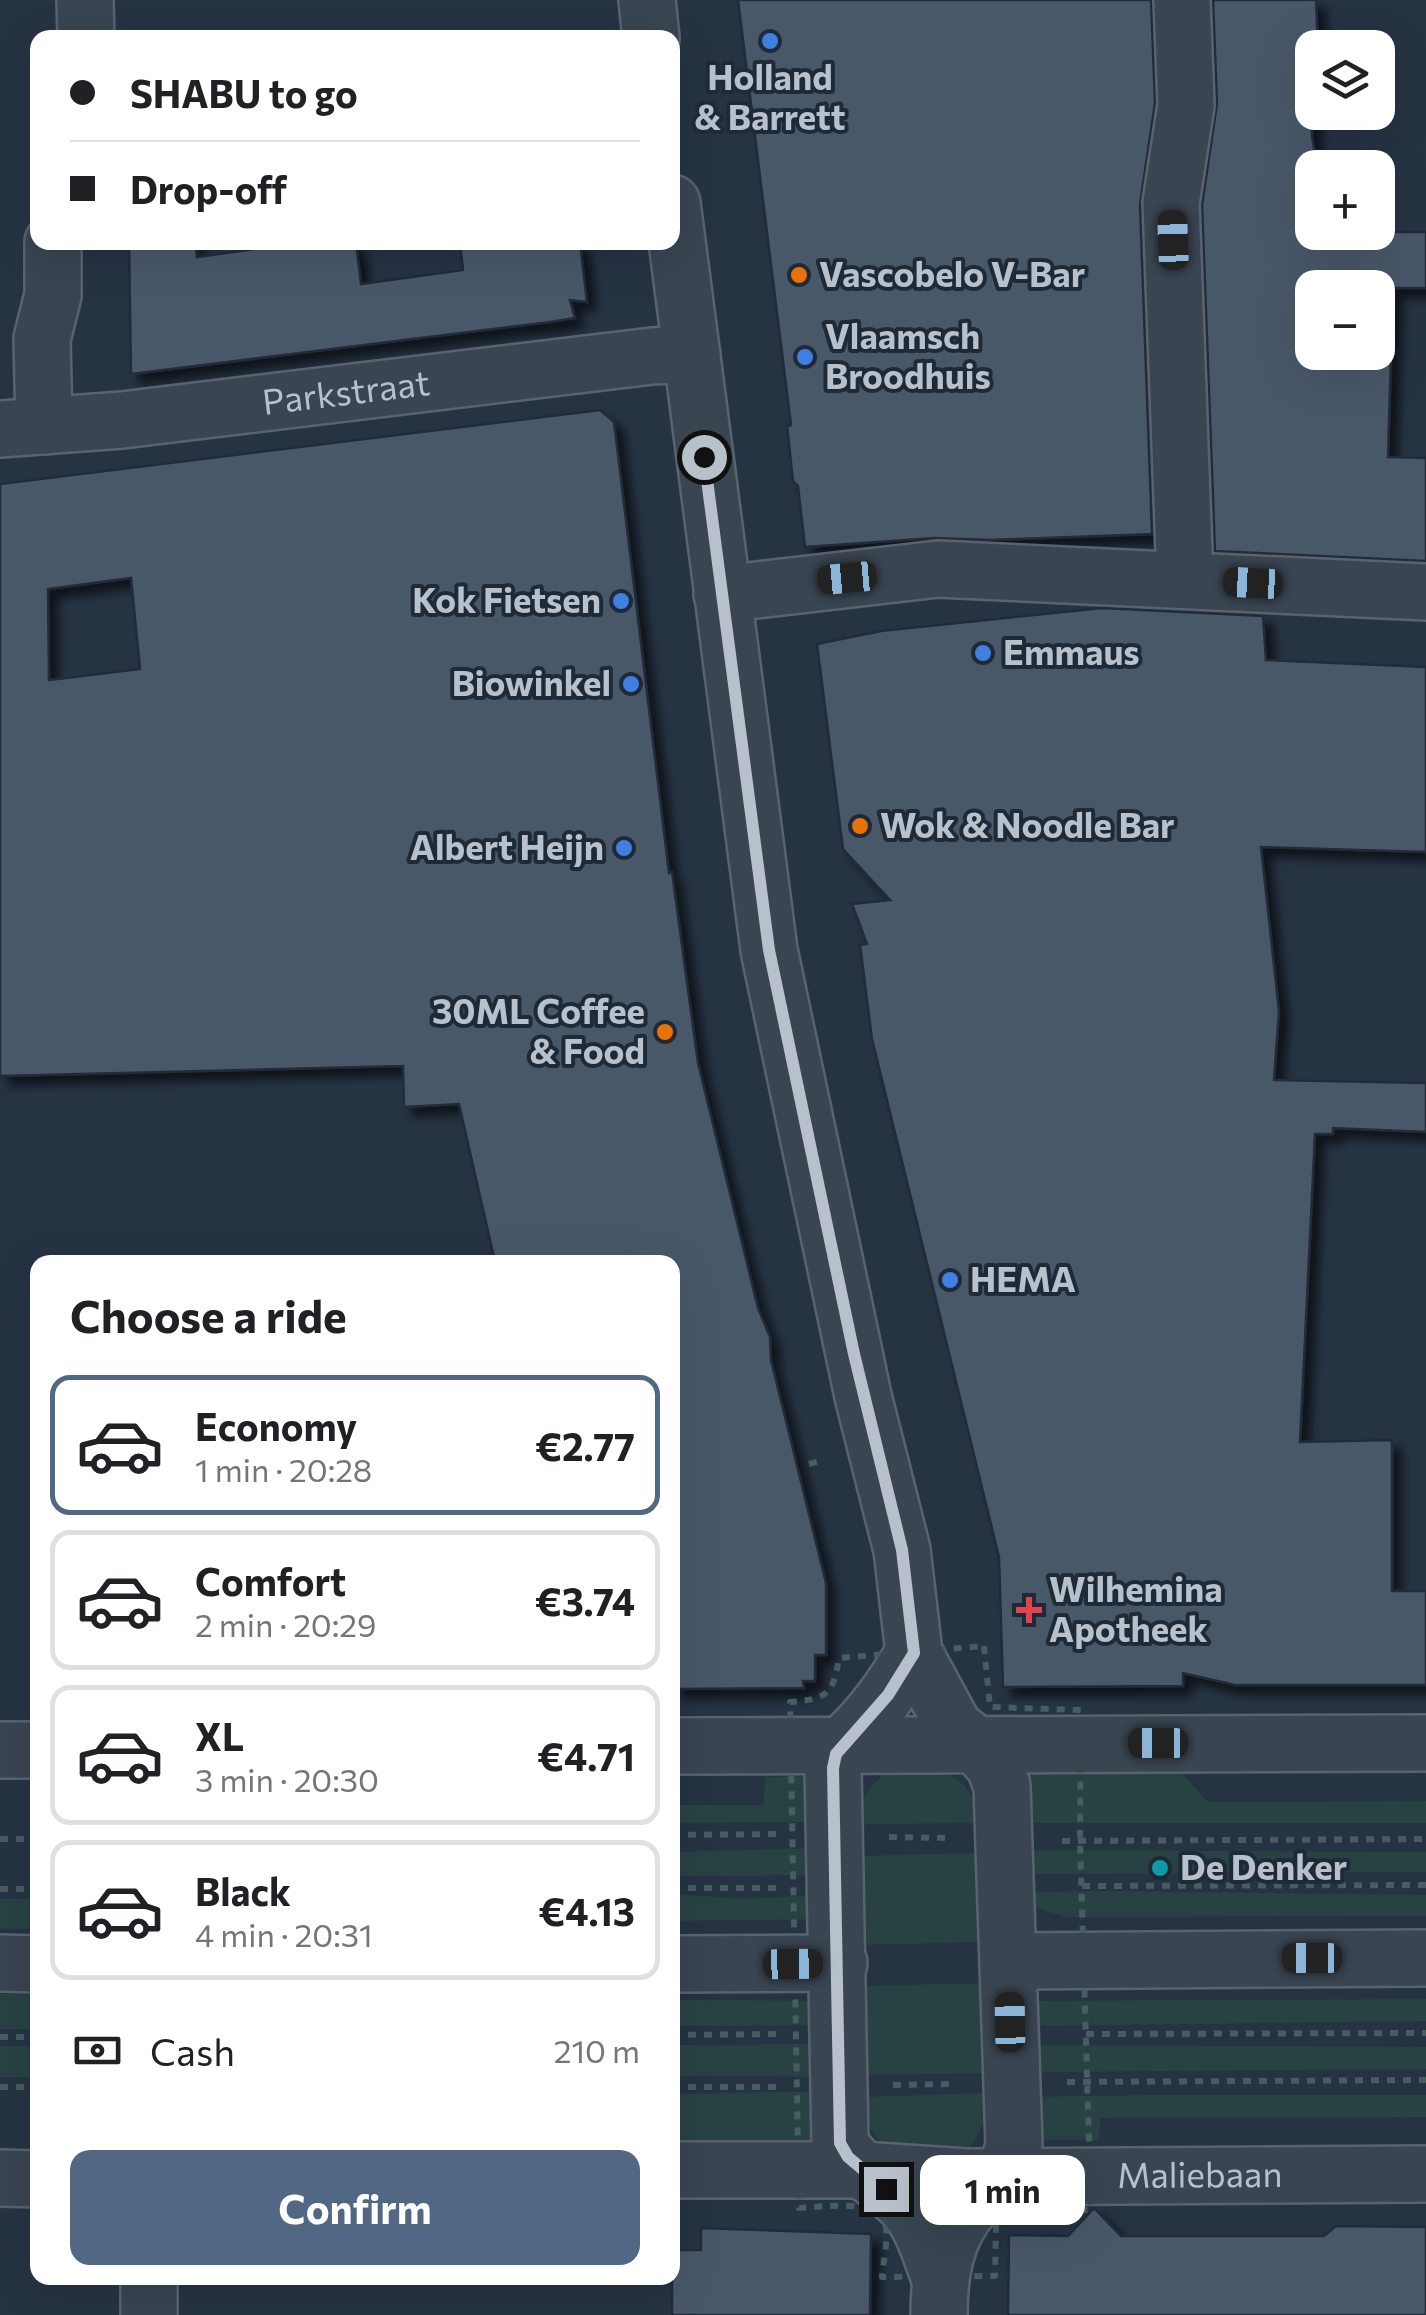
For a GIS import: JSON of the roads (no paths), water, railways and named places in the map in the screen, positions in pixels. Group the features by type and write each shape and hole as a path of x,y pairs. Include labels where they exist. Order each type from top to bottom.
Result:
{"street":[{"path":"85,0 86,30"},
{"path":"647,0 651,30"},
{"path":"1182,0 1186,104 1172,203 1184,580"},
{"path":"22,428 53,295 53,250"},
{"path":"678,250 769,950 860,1382 902,1550 914,1653 954,1727 994,1765 1002,1786 1014,2144 1011,2161 1001,2177 971,2205 952,2235 939,2296"},
{"name":"Parkstraat","path":"22,428 122,420 692,354"},
{"path":"722,594 938,570 1426,592"},
{"path":"914,1653 888,1695 836,1754 833,1768 840,2143 848,2157 906,2206 921,2230 939,2296"},
{"path":"680,1746 1426,1743"},
{"path":"0,1750 30,1750"},
{"path":"1009,1962 1426,1958"},
{"path":"680,1964 838,1963"},
{"path":"0,1964 30,1964"},
{"name":"Maliebaan","path":"680,2170 862,2170 1001,2177 1426,2174"},
{"path":"0,2178 30,2179"},
{"path":"149,2285 149,2315"}],"place":[{"name":"Holland & Barrett","path":"770,41"},
{"name":"Vascobelo V-Bar","path":"799,275"},
{"name":"Vlaamsch Broodhuis","path":"805,357"},
{"name":"Kok Fietsen","path":"621,601"},
{"name":"Emmaus","path":"983,653"},
{"name":"Biowinkel","path":"631,684"},
{"name":"Wok & Noodle Bar","path":"860,826"},
{"name":"Albert Heijn","path":"624,848"},
{"name":"30ML Coffee & Food","path":"665,1032"},
{"name":"HEMA","path":"950,1280"},
{"name":"Wilhemina Apotheek","path":"1029,1610"},
{"name":"De Denker","path":"1160,1868"}]}
